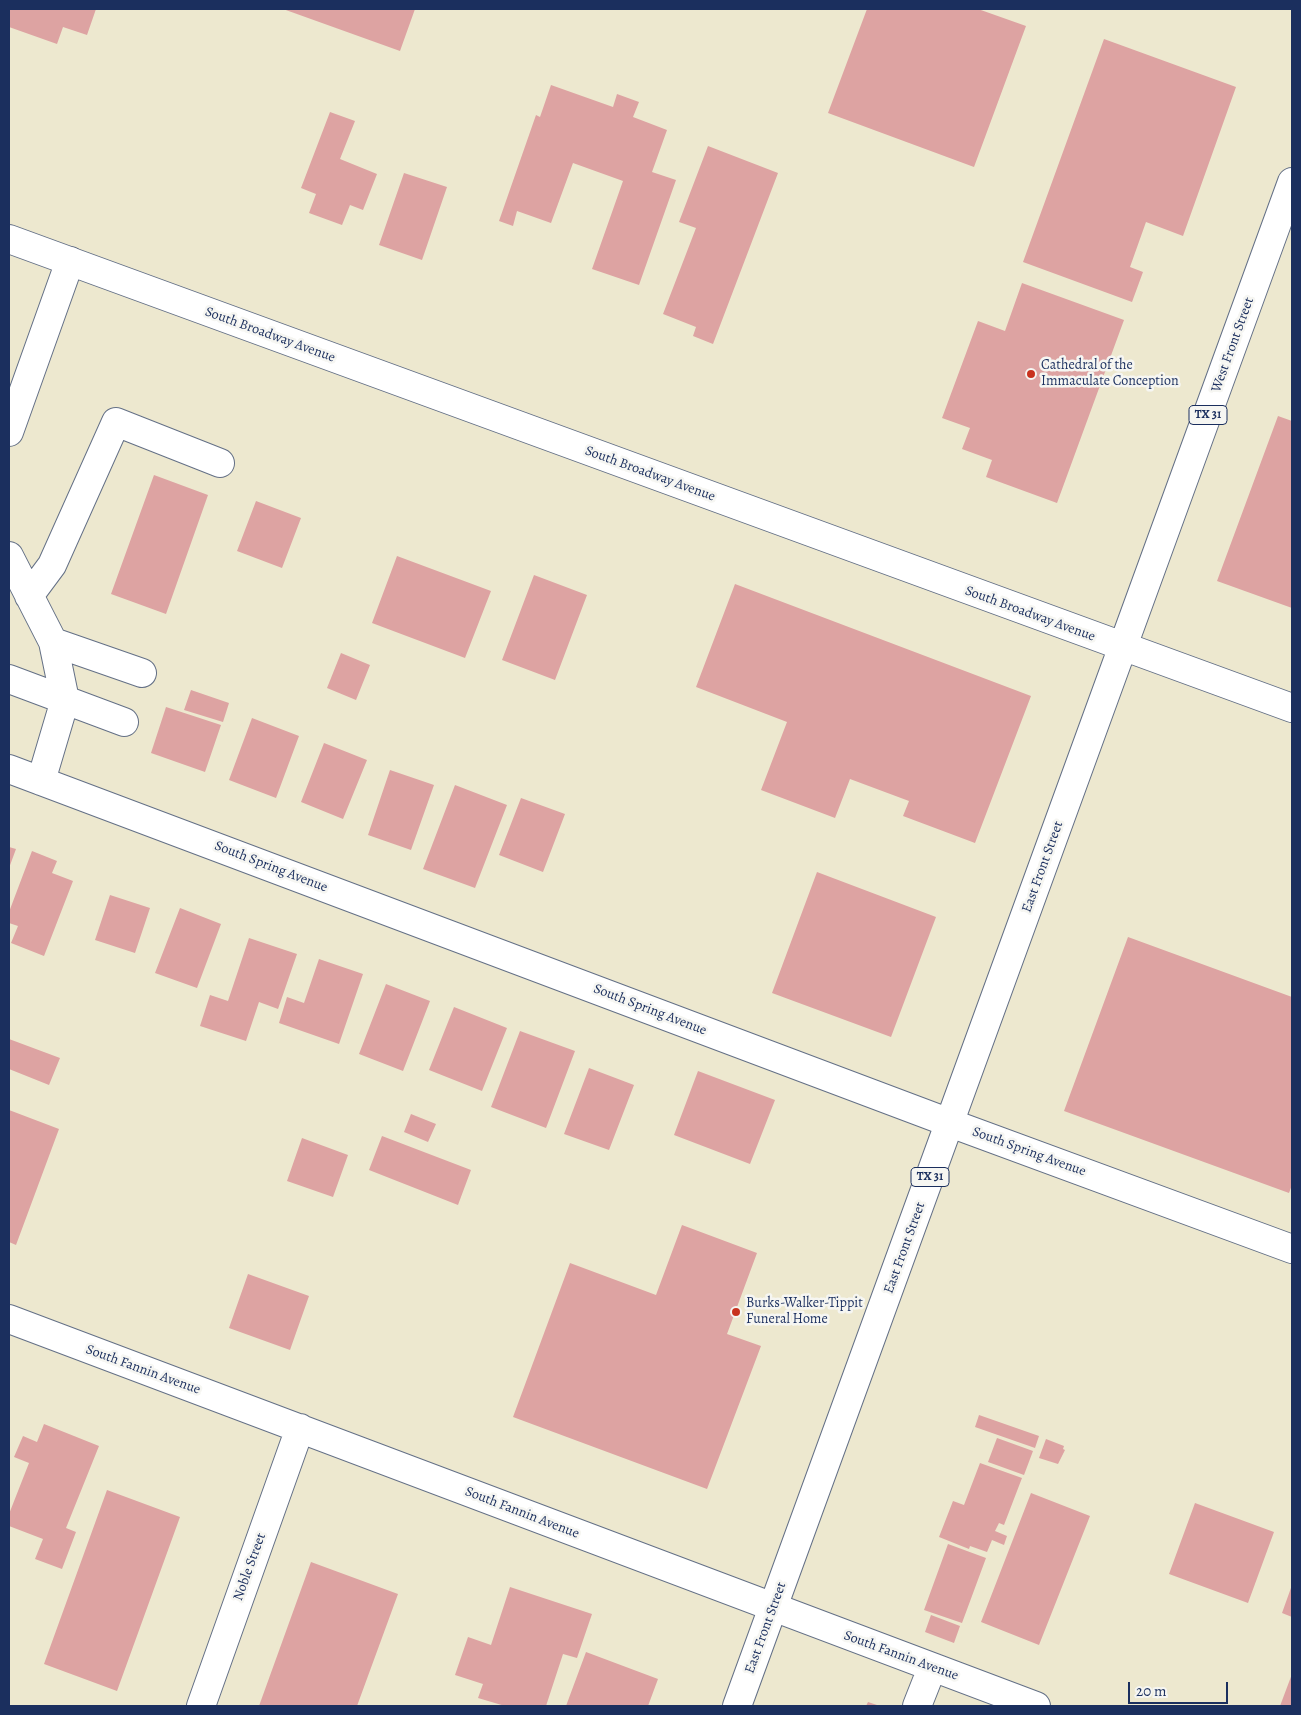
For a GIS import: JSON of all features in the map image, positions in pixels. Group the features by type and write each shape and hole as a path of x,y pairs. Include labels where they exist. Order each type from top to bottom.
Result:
{"main road":[{"name":"West Front Street","path":"1123,648 1292,182"},
{"name":"South Broadway Avenue","path":"9,239 1123,648 1292,708"},
{"path":"9,432 70,261"},
{"path":"29,596 52,565 116,422 220,463"},
{"path":"9,556 53,642 65,700 41,781"},
{"path":"53,642 142,673"},
{"name":"East Front Street","path":"737,1706 1123,648"},
{"path":"9,679 124,722"},
{"name":"South Spring Avenue","path":"9,769 950,1123 1292,1249"},
{"name":"South Fannin Avenue","path":"9,1319 773,1609 1036,1706"},
{"name":"Noble Street","path":"200,1706 300,1428"},
{"path":"917,1706 932,1668"}],"building":[{"path":"9,9 96,9 87,35 63,27 57,44 9,27"},
{"path":"283,9 415,9 400,51"},
{"path":"867,9 978,9 1026,26 974,167 828,113"},
{"path":"1104,39 1236,87 1183,236 1146,222 1130,267 1143,272 1132,302 1023,262"},
{"path":"551,85 613,107 617,94 639,102 633,117 667,130 652,172 676,180 639,285 592,269 623,181 573,163 551,223 517,211 513,226 499,221 536,115 540,117"},
{"path":"330,112 355,121 340,159 377,174 363,210 350,205 342,225 309,213 316,194 301,188"},
{"path":"708,146 778,173 713,344 693,336 696,327 663,314 696,228 679,222"},
{"path":"404,173 447,187 422,260 379,245"},
{"name":"Cathedral of the Immaculate Conception","path":"1022,283 1124,320 1057,503 986,477 992,460 962,449 970,428 942,418 978,321 1005,331"},
{"path":"1278,416 1292,421 1292,608 1217,581"},
{"path":"154,475 208,495 166,614 111,594"},
{"path":"256,501 301,518 282,568 237,551"},
{"path":"397,556 491,591 465,658 372,623"},
{"path":"534,575 587,595 555,680 502,660"},
{"path":"735,584 1031,696 975,843 903,816 909,801 850,779 835,818 761,790 787,722 696,687"},
{"path":"341,653 370,665 356,700 327,688"},
{"path":"191,690 229,703 223,722 184,710"},
{"path":"166,707 221,725 205,772 151,753"},
{"path":"252,718 299,736 276,798 229,780"},
{"path":"324,743 367,760 343,819 301,802"},
{"path":"390,770 434,785 411,850 368,835"},
{"path":"455,785 507,805 475,888 423,869"},
{"path":"521,798 565,814 543,872 499,855"},
{"path":"9,847 16,849 9,868"},
{"path":"32,851 57,861 52,873 73,881 44,956 11,943 18,926 9,923 9,912"},
{"path":"817,872 936,917 891,1037 772,993"},
{"path":"110,895 150,908 135,953 95,940"},
{"path":"180,908 221,924 197,988 155,973"},
{"path":"1128,937 1292,997 1292,1185 1289,1193 1064,1111"},
{"path":"249,938 297,954 278,1009 259,1002 246,1041 200,1026 210,995 228,1001"},
{"path":"319,959 363,974 339,1044 279,1023 287,997 304,1003"},
{"path":"386,984 430,1001 403,1071 359,1054"},
{"path":"454,1007 507,1028 482,1091 429,1070"},
{"path":"520,1031 575,1051 546,1128 491,1107"},
{"path":"9,1039 60,1058 49,1085 9,1069"},
{"path":"589,1068 634,1085 609,1150 564,1134"},
{"path":"698,1071 775,1100 750,1164 674,1135"},
{"path":"9,1110 59,1129 16,1245 9,1242"},
{"path":"411,1114 436,1124 428,1142 404,1132"},
{"path":"382,1136 471,1170 458,1205 369,1170"},
{"path":"302,1138 348,1155 333,1197 287,1181"},
{"path":"682,1225 757,1253 727,1334 761,1346 707,1489 513,1417 570,1263 656,1295"},
{"path":"248,1274 309,1296 290,1350 229,1328"},
{"path":"979,1415 1039,1436 1035,1448 975,1427"},
{"path":"44,1424 99,1446 66,1528 76,1532 62,1569 35,1559 43,1539 9,1526 9,1514 29,1463 14,1457 23,1436 37,1442"},
{"path":"997,1438 1033,1451 1024,1475 988,1462"},
{"path":"1046,1439 1064,1446 1063,1449 1065,1450 1058,1464 1039,1458"},
{"path":"980,1463 1022,1478 1004,1525 999,1523 995,1531 1007,1536 1004,1545 992,1540 987,1552 970,1546 969,1549 939,1537 953,1501 964,1505"},
{"path":"107,1490 180,1517 117,1691 44,1664"},
{"path":"1031,1493 1090,1516 1039,1645 981,1622"},
{"path":"1195,1503 1274,1532 1248,1603 1169,1574"},
{"path":"948,1544 986,1558 962,1623 924,1610"},
{"path":"311,1562 398,1594 357,1706 259,1706"},
{"path":"1292,1585 1292,1617 1282,1613"},
{"path":"510,1587 592,1614 577,1658 563,1654 546,1706 505,1706 478,1698 483,1684 455,1675 468,1637 491,1645"},
{"path":"931,1615 960,1626 954,1643 925,1632"},
{"path":"586,1652 658,1679 648,1706 566,1706"},
{"path":"1292,1674 1292,1706 1280,1706"},
{"path":"868,1702 880,1706 866,1706"}],"place":[{"name":"Cathedral of the Immaculate Conception","path":"1031,374"},
{"name":"Burks-Walker-Tippit Funeral Home","path":"736,1312"}]}
